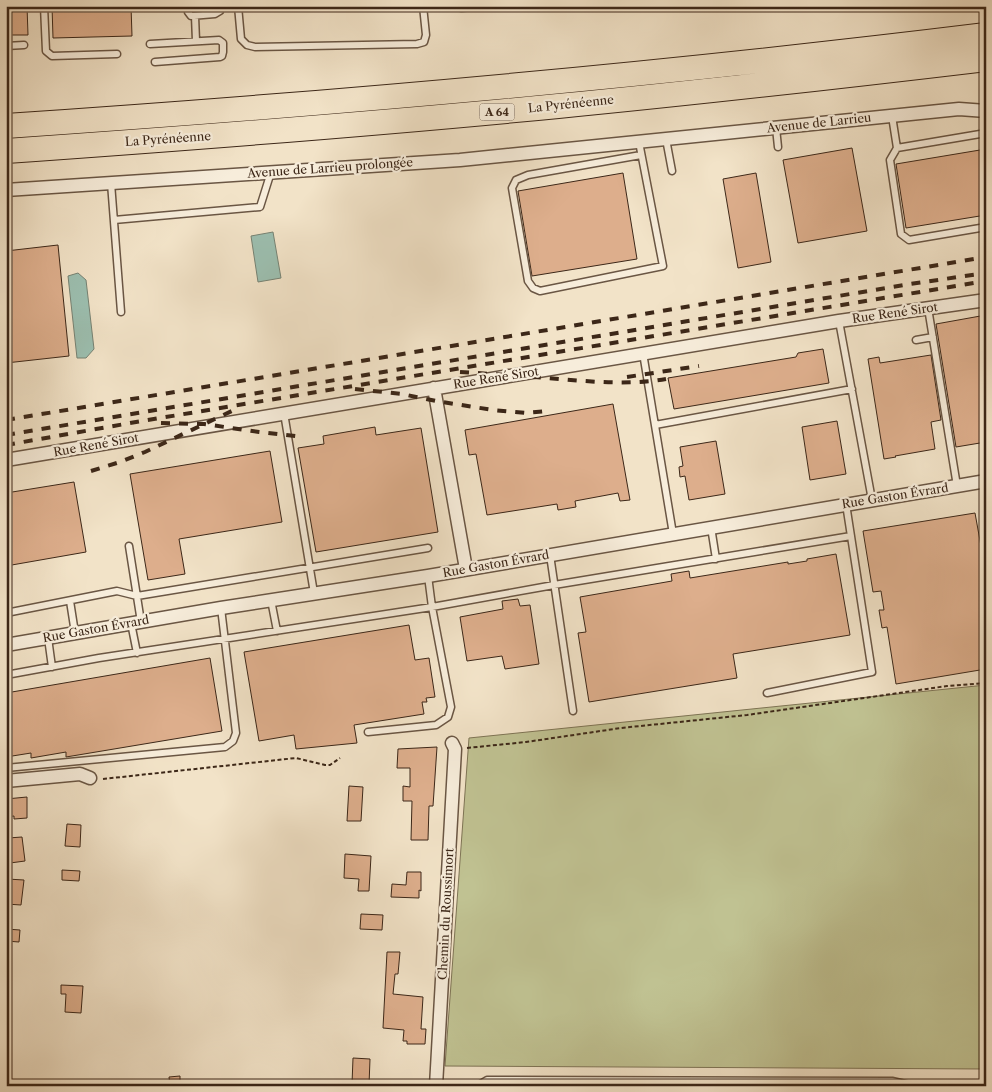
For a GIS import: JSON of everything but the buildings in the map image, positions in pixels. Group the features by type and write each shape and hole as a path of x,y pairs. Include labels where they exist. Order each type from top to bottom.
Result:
{"highway":[{"name":"La Pyrénéenne","path":"6,126 184,114 512,86 723,65 986,35"},
{"name":"La Pyrénéenne","path":"6,151 560,106 986,59"}],"street":[{"name":"Avenue de Larrieu","path":"652,140 959,109 986,111"},
{"name":"Avenue de Larrieu prolongée","path":"6,190 460,160 652,140"},
{"name":"Rue René Sirot","path":"6,460 839,321 986,300"},
{"path":"434,388 466,569"},
{"name":"Rue Gaston Évrard","path":"6,645 221,608 428,576 986,481"},
{"name":"Chemin du Roussimort","path":"436,1086 454,746"},
{"path":"6,781 80,774 90,778"}],"lane":[{"path":"44,6 46,50 52,56 117,54"},
{"path":"188,6 188,12 191,16 215,14 220,11 221,6"},
{"path":"203,6 204,15"},
{"path":"238,6 241,40 247,45 255,47 418,44 424,42 426,35 423,6"},
{"path":"458,6 461,8 484,6"},
{"path":"195,16 196,41"},
{"path":"150,44 219,40 222,43 224,52 222,56 155,62"},
{"path":"6,46 24,45"},
{"path":"892,116 897,148 890,160 901,234 908,240 986,227"},
{"path":"776,128 778,147"},
{"path":"897,148 986,133"},
{"path":"666,139 672,171"},
{"path":"639,142 663,266 540,291 533,288 528,281 512,188 516,180 528,175 641,156"},
{"path":"114,220 260,207 270,172"},
{"path":"111,182 121,312"},
{"path":"928,308 957,486"},
{"path":"839,321 872,500"},
{"path":"916,340 933,337"},
{"path":"643,353 673,534"},
{"path":"655,425 852,389"},
{"path":"284,413 314,594"},
{"path":"766,693 872,672 846,504"},
{"path":"711,527 716,559"},
{"path":"6,675 137,652 432,607 851,536"},
{"path":"129,546 137,596 137,652"},
{"path":"6,613 117,591 137,596 428,548"},
{"path":"550,555 573,711"},
{"path":"368,732 436,725 448,717 452,707 432,607 428,576"},
{"path":"271,600 277,631"},
{"path":"70,601 76,633"},
{"path":"6,768 225,747 233,741 236,733 221,608"},
{"path":"48,638 52,667"},
{"path":"477,1086 487,1080 892,1081 914,1086"}],"path":[{"path":"454,746 475,748 526,742 621,728 747,715 947,686 986,683"},
{"path":"90,778 102,779 296,758 330,765 340,758"}],"green space":[{"path":"986,685 986,1069 445,1066 469,738"}],"shaded area":[{"path":"273,232 281,278 258,282 251,236"},
{"path":"78,273 86,280 94,349 86,358 77,358 68,276"}],"railway":[{"path":"6,420 986,257"},
{"path":"6,435 910,284 986,273"},
{"path":"6,445 986,281"},
{"path":"627,377 699,366"},
{"path":"460,372 613,382 640,382 666,379"},
{"path":"355,389 402,394 493,410 526,413 548,411"},
{"path":"91,471 145,452 236,409"},
{"path":"161,423 204,424 303,437"}]}
